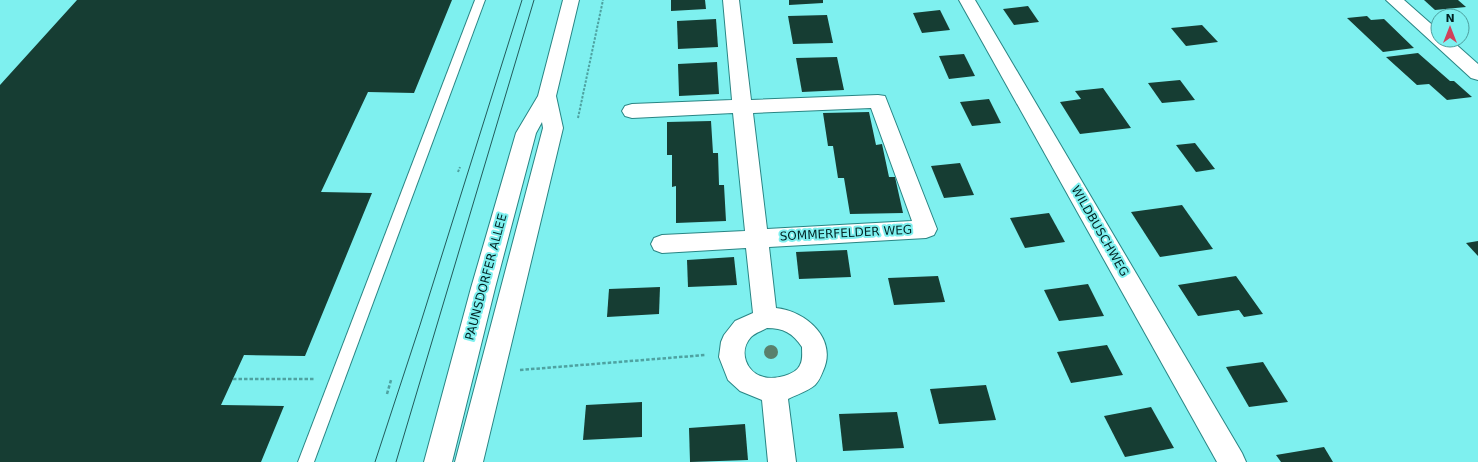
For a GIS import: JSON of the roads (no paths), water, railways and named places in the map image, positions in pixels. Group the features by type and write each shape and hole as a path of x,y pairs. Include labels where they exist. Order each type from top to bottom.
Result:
{"street":[{"name":"PAUNSDORFER ALLEE","path":"438,462 481,295 526,133 547,96 571,0"},
{"path":"731,0 766,318"},
{"name":"WILDBUSCHWEG","path":"966,0 1232,462"},
{"path":"1394,0 1430,31"},
{"path":"1449,48 1478,74"},
{"name":"PAUNSDORFER ALLEE","path":"469,462 553,128 547,96"},
{"name":"SOMMERFELDER WEG","path":"632,111 878,101 926,229 662,244"},
{"path":"766,318 782,318 795,323 806,333 814,347 813,365 806,377 789,388 774,391 755,387 743,378 734,366 731,353 734,340 741,330 752,322 766,318"},
{"path":"774,391 782,462"}],"lane":[{"path":"306,462 480,0"}],"tram line":[{"path":"375,462 420,325 522,0"},
{"path":"396,462 534,0"}]}
